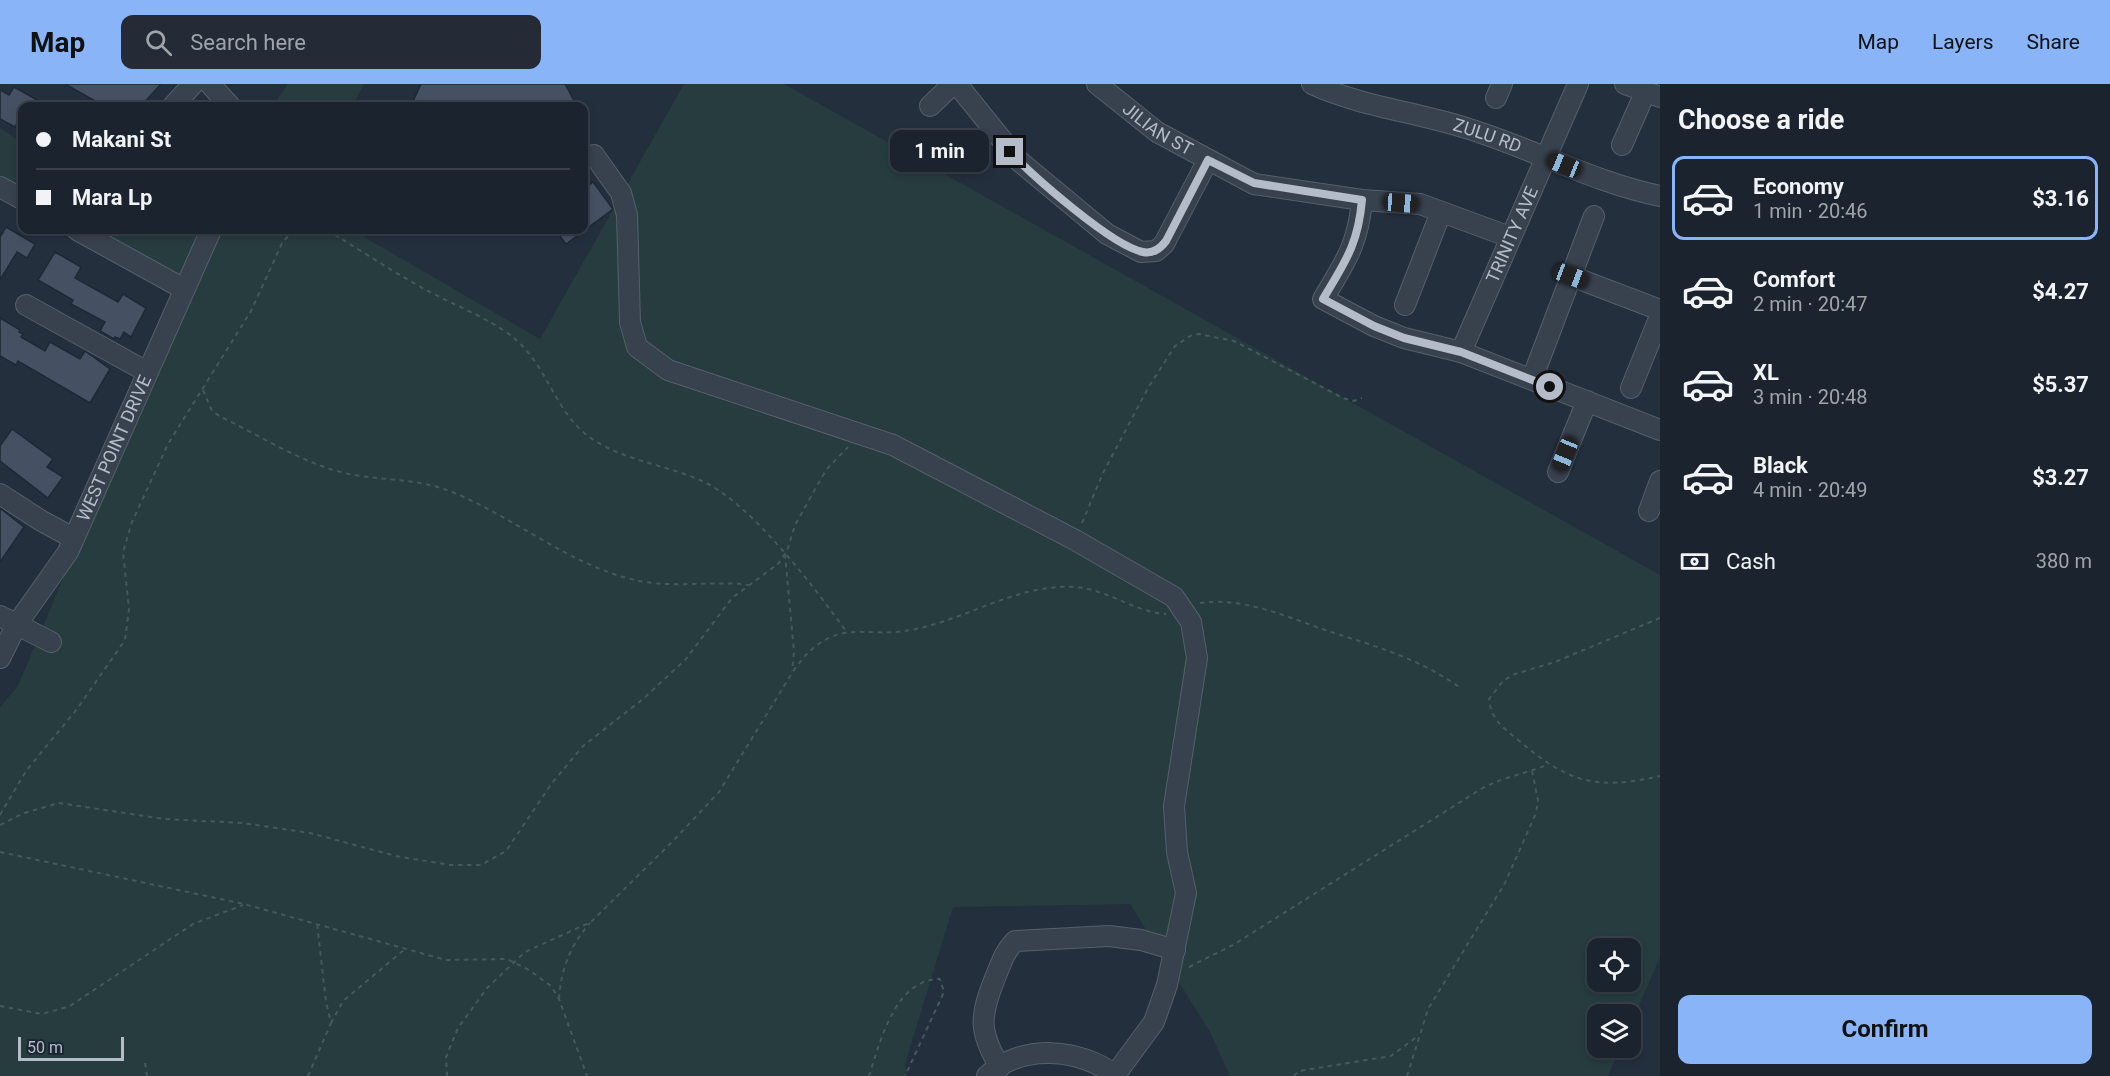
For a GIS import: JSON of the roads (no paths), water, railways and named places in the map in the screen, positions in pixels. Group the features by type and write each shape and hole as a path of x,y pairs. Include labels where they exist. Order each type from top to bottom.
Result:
{"street":[{"path":"177,102 193,84"},
{"path":"210,84 226,102"},
{"path":"930,106 955,84 1023,165 1107,234 1141,252 1156,251 1166,241 1208,160"},
{"name":"JILIAN ST","path":"1097,84 1156,132 1254,183 1362,200 1420,204 1510,237"},
{"name":"ZULU RD","path":"1312,84 1333,94 1467,128 1622,188 1660,196"},
{"name":"TRINITY AVE","path":"1461,352 1578,84"},
{"path":"1622,145 1653,95 1625,84"},
{"path":"594,154 621,193 627,215 630,322 637,347 668,370 893,445 1075,540 1174,597 1191,622 1197,658 1174,806 1177,852 1186,893 1173,957 1154,1022 1115,1076 1104,1067 1083,1057 1047,1052 1011,1062 994,1072 985,1034 983,1010 1005,951 1015,941 1109,936 1141,940 1173,957"},
{"path":"0,187 18,197"},
{"path":"1362,200 1360,228 1353,248 1323,299 1374,326 1404,338 1461,352 1660,430"},
{"path":"1405,304 1441,212"},
{"path":"1532,379 1594,216"},
{"path":"84,234 184,289"},
{"name":"WEST POINT DRIVE","path":"0,658 8,620 68,552 210,234"},
{"path":"1571,276 1660,310"},
{"path":"26,305 147,372"},
{"path":"1631,388 1660,316"},
{"path":"1558,472 1587,401"},
{"path":"1649,511 1660,482"},
{"path":"0,494 73,538"},
{"path":"8,620 51,642"}]}
